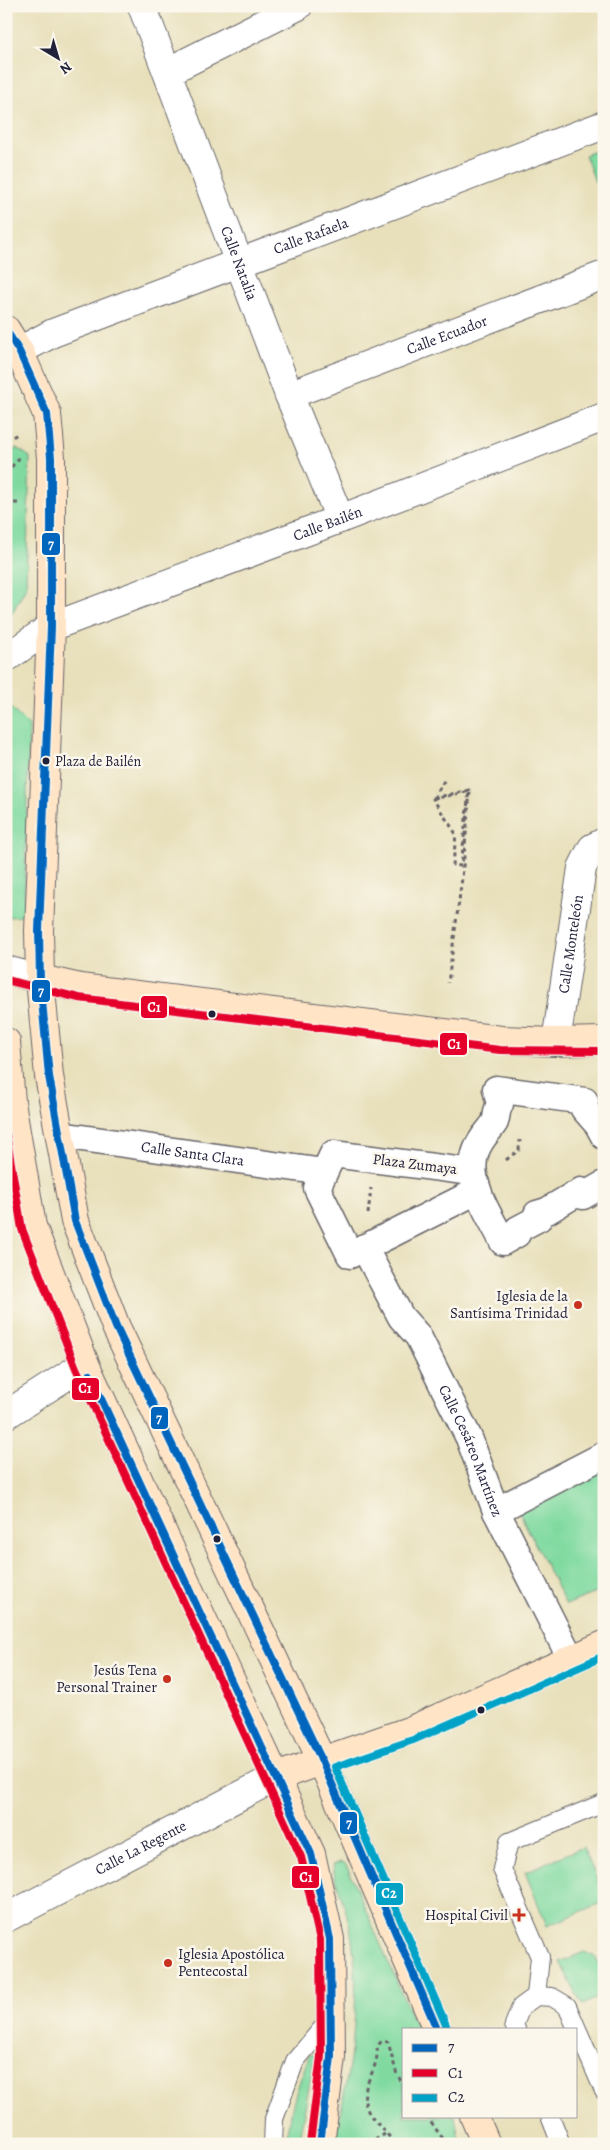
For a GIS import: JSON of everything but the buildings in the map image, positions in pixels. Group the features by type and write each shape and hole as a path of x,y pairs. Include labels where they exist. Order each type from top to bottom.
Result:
{"main road":[{"path":"12,340 47,414 51,458 51,627 39,931 40,979 49,1076 75,1221 116,1327 322,1761 437,2028"},
{"path":"40,979 80,988 501,1040 604,1041"},
{"path":"6,1042 9,1102 32,1226 85,1364 311,1854 330,1939 331,2057 320,2144"},
{"path":"276,1778 409,1731 604,1645"},
{"path":"475,2118 486,2144"}],"street":[{"name":"Calle Natalia","path":"142,6 289,395 340,520"},
{"path":"168,71 298,6"},
{"name":"Calle Rafaela","path":"12,340 53,332 604,126"},
{"name":"Calle Ecuador","path":"289,395 604,275"},
{"name":"Calle Bailén","path":"6,658 51,627 340,520 604,417"},
{"name":"Calle Monteleón","path":"556,1042 582,868 598,845"},
{"path":"6,970 40,979"},
{"path":"604,1136 598,1125 584,1109 585,1101 496,1089 500,1104 496,1111 496,1121 484,1134 475,1152 475,1183 503,1242 517,1234 518,1228 539,1218 537,1214 560,1204 581,1191 583,1196 604,1184"},
{"name":"Calle Santa Clara","path":"60,1135 324,1172"},
{"name":"Plaza Zumaya","path":"334,1154 475,1183 475,1192 350,1255 317,1188 334,1154"},
{"name":"Calle Cesáreo Martínez","path":"364,1247 401,1317 418,1336 470,1438 496,1511 571,1660"},
{"path":"6,1415 85,1364"},
{"path":"496,1511 604,1455"},
{"name":"Calle La Regente","path":"6,1918 276,1778"}],"lane":[{"path":"536,1996 540,1957 502,1869 509,1842 604,1803"},
{"path":"516,2028 514,2025 521,2007 536,1996 552,1997 567,2006 577,2028"},
{"path":"273,2144 274,2119 295,2061 331,2018"},
{"path":"578,2031 604,2091"},
{"path":"551,2118 561,2144"}],"path":[{"path":"446,779 434,798 469,790 468,799 461,866 453,865 456,834 433,799 452,795 461,793 470,791 462,878 448,983"},
{"path":"394,2144 372,2119 366,2106 365,2090 379,2059 377,2046 382,2041 388,2042 397,2075 402,2082"},
{"path":"428,2118 447,2144"},
{"path":"368,2144 385,2134"}],"green space":[{"path":"604,148 604,205 585,155"},
{"path":"17,448 30,457 26,587 11,615 6,619 6,455"},
{"path":"6,703 29,726 24,916 9,917 6,898"},
{"path":"604,1466 604,1589 566,1605 518,1510"},
{"path":"583,1847 604,1896 604,1902 547,1926 525,1872"},
{"path":"341,1862 346,1864 417,2028 402,2028 402,2118 455,2118 460,2144 334,2144 353,2037 356,1983 350,1928 333,1865"},
{"path":"584,1952 595,1956 604,1976 604,1995 582,2005 560,1962"},
{"path":"312,2054 315,2056 298,2144 286,2144 294,2099 309,2056"}],"transit line":[{"name":"7","path":"6,330 19,351 47,414 51,458 51,627 39,931 40,979 49,1076 75,1221 116,1327 322,1761 437,2028"},
{"name":"C1","path":"6,980 79,998 500,1050 604,1051"},
{"name":"C1","path":"6,1134 22,1229 76,1368 301,1857 320,1940 321,2056 310,2143"},
{"name":"7","path":"90,1375 311,1854 330,1939 331,2057 320,2144"},
{"name":"C2","path":"446,2025 335,1767 413,1740 604,1656"}],"place":[{"name":"Plaza de Bailén","path":"46,761"},
{"name":"Iglesia de la Santísima Trinidad","path":"578,1305"},
{"name":"Jesús Tena Personal Trainer","path":"167,1679"},
{"name":"Hospital Civil","path":"519,1915"},
{"name":"Iglesia Apostólica Pentecostal","path":"168,1963"}]}
